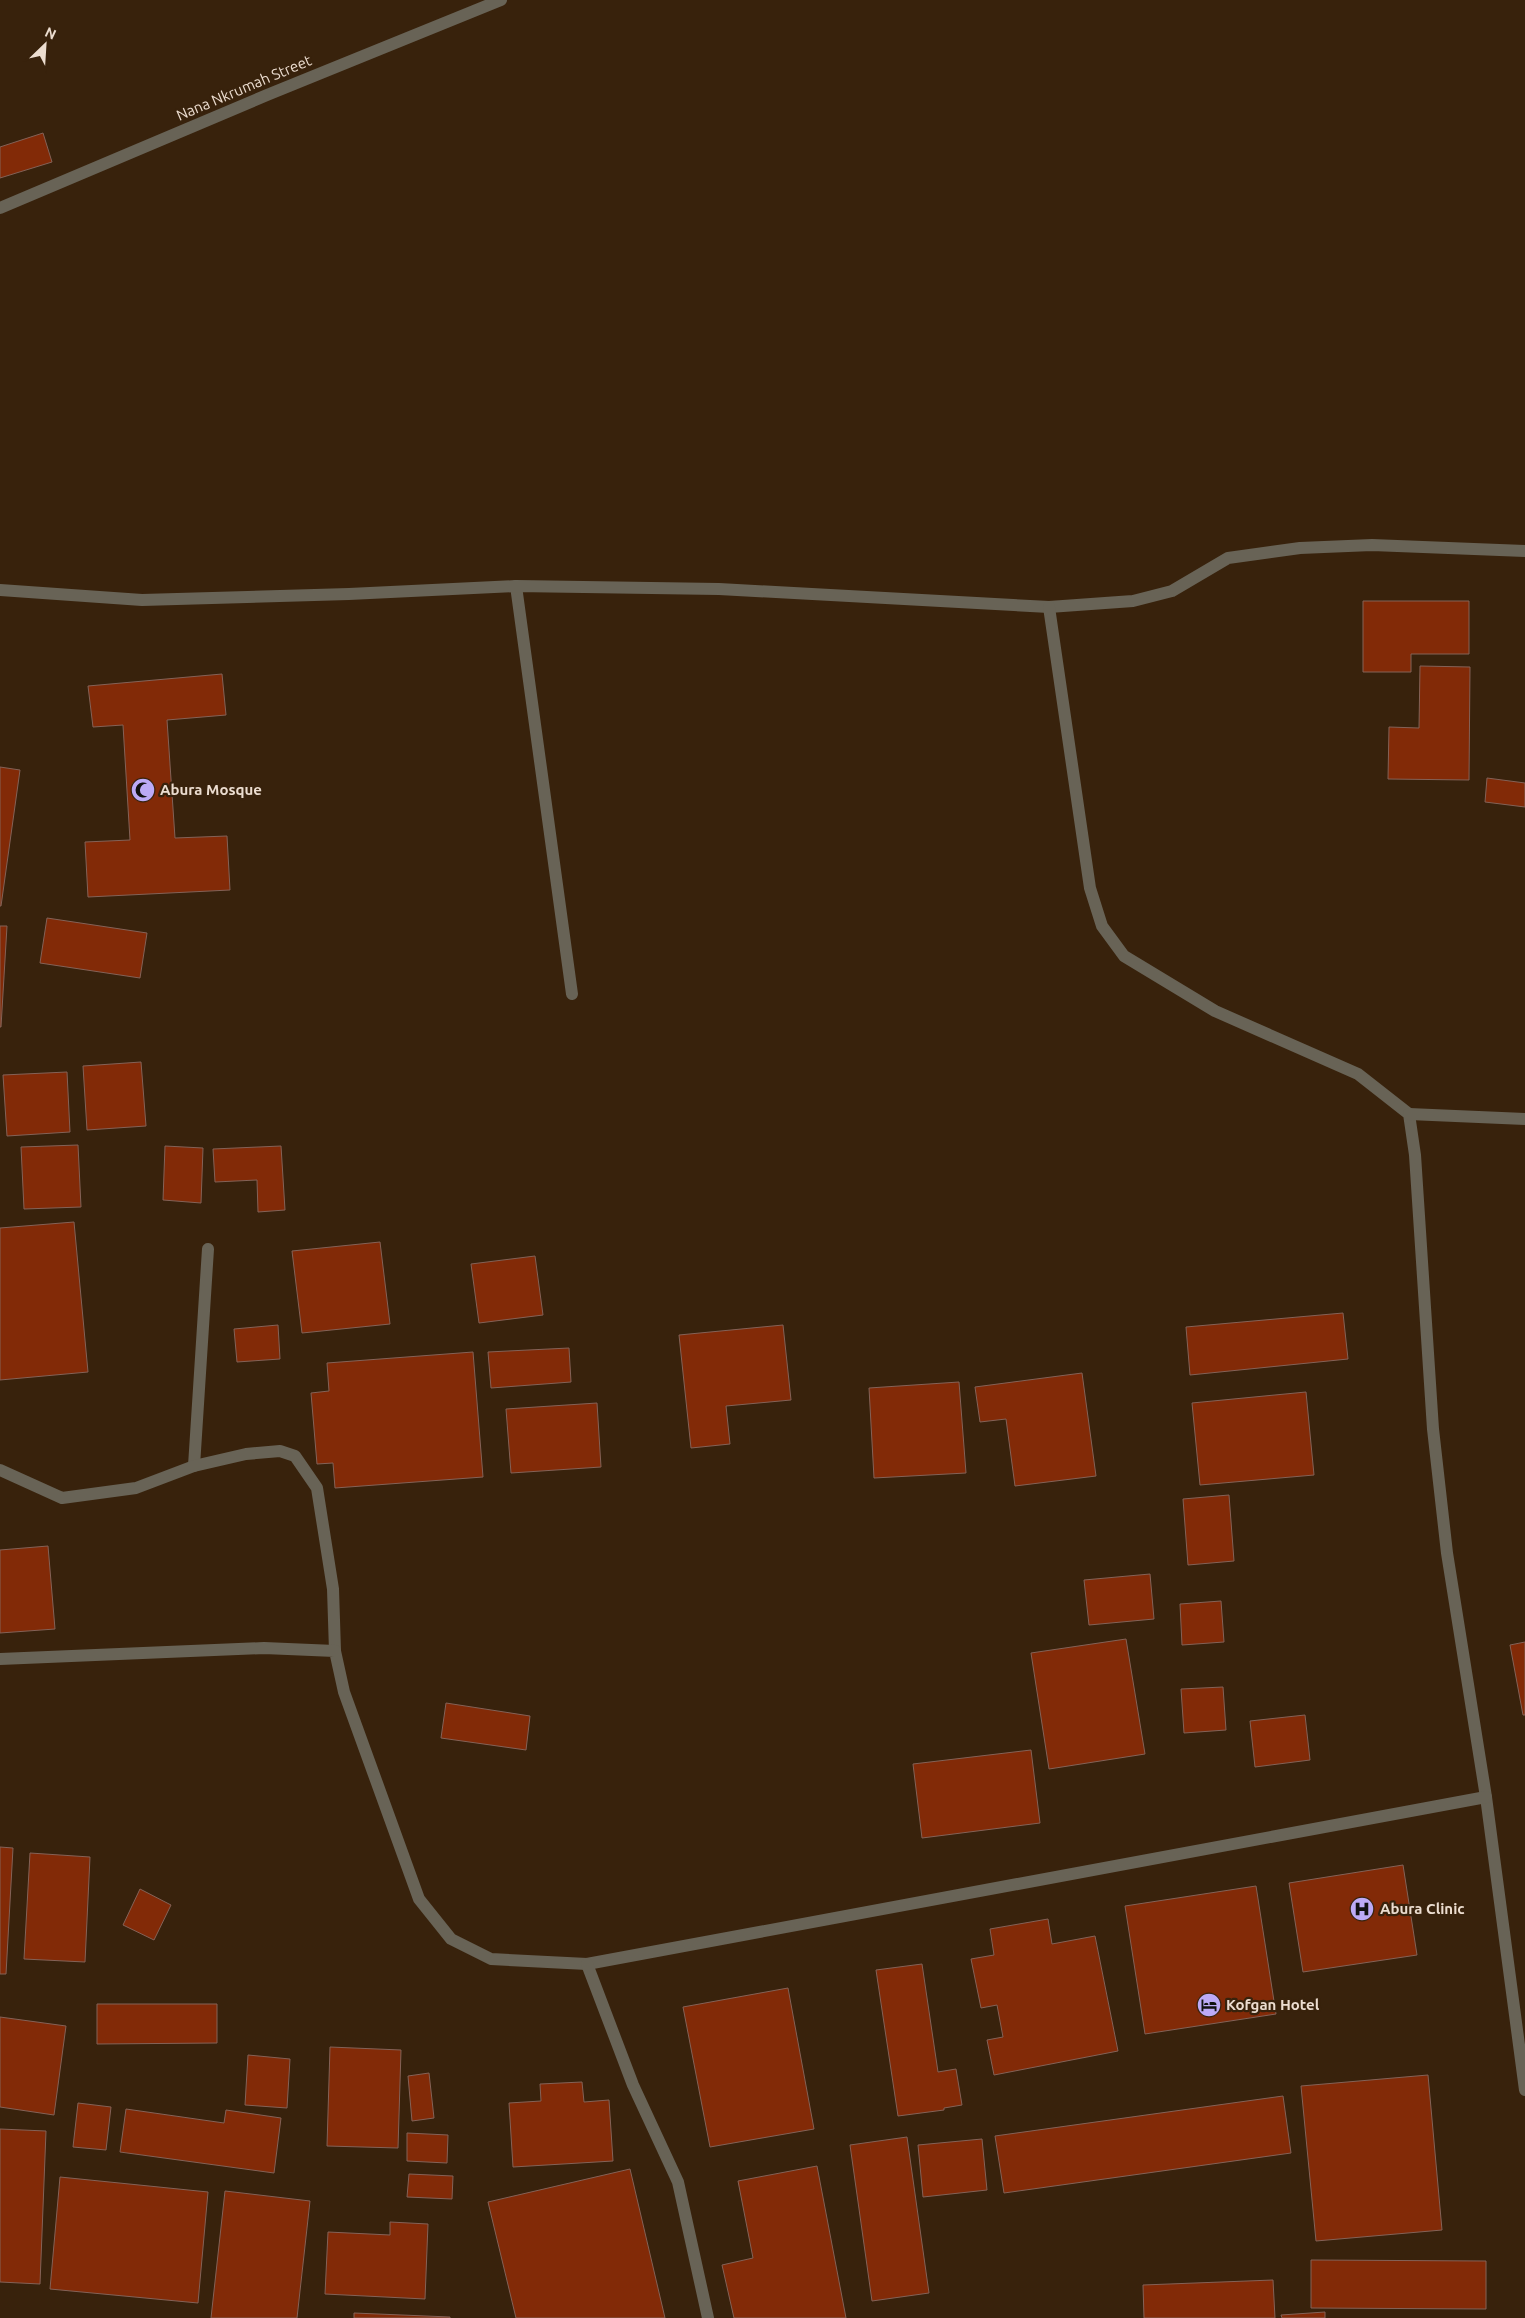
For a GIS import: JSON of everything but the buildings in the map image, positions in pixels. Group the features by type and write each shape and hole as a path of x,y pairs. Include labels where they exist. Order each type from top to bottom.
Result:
{"street":[{"name":"Nana Nkrumah Street","path":"0,208 267,95 501,0"},
{"path":"0,590 142,600 349,594 516,586 719,589 1049,607 1132,601 1172,591 1228,558 1300,548 1372,546 1525,551"},
{"path":"516,586 572,994"},
{"path":"1049,607 1090,888 1102,926 1124,956 1215,1010 1358,1074 1410,1114 1525,1119"},
{"path":"1410,1114 1415,1155 1435,1448 1447,1553 1486,1797 1525,2090"},
{"path":"194,1466 208,1249"},
{"path":"0,1470 62,1498 136,1488 194,1466 246,1454 280,1451 294,1456 317,1488 333,1589 335,1650 344,1692 419,1898 451,1938 491,1959 587,1964 1486,1797"},
{"path":"0,1659 264,1648 335,1650"},
{"path":"587,1964 633,2085 678,2182 708,2318"}],"place":[{"name":"Abura Mosque","path":"143,790"},
{"name":"Abura Clinic","path":"1362,1909"},
{"name":"Kofgan Hotel","path":"1209,2005"}]}
